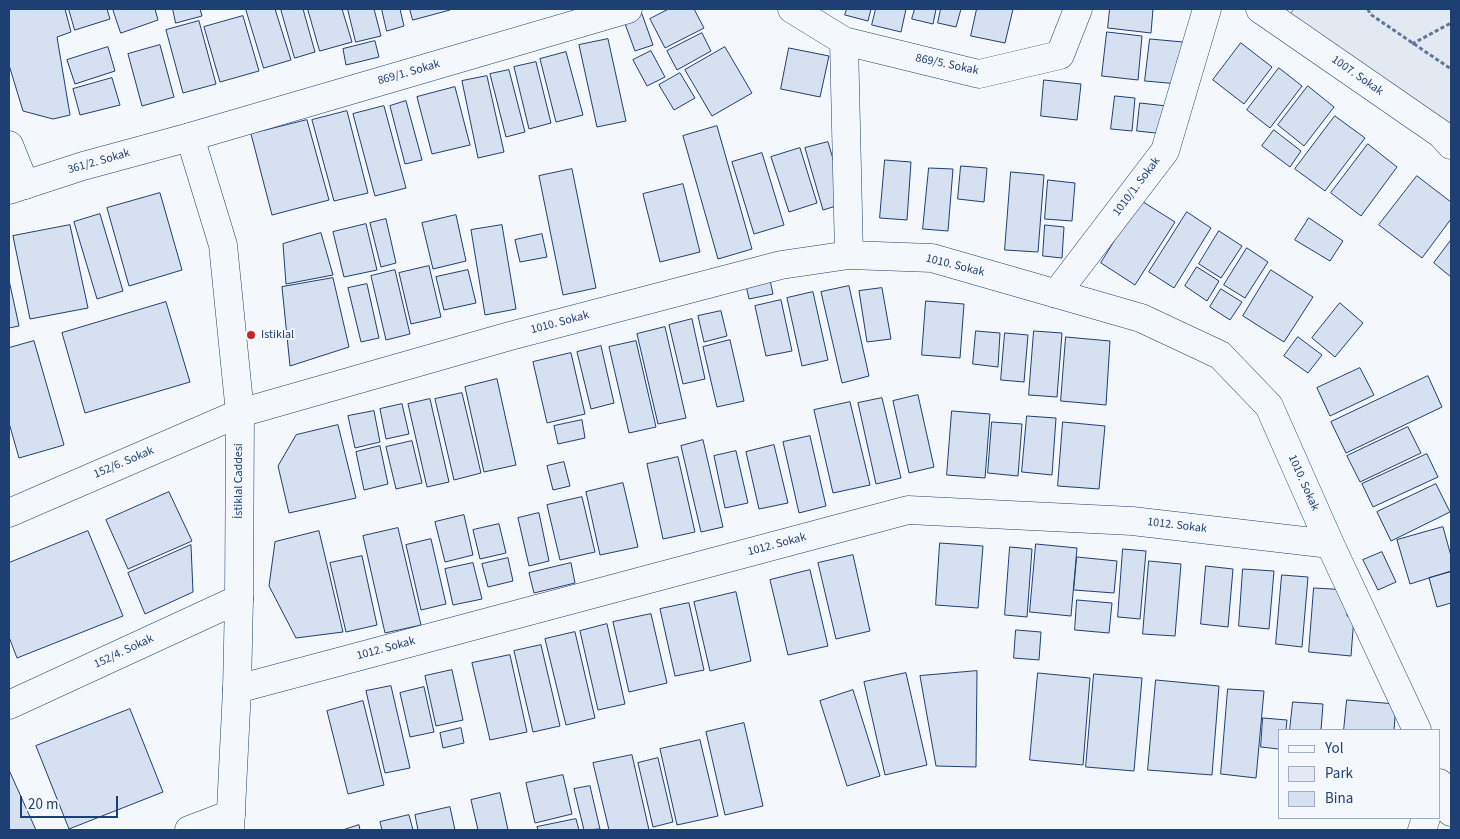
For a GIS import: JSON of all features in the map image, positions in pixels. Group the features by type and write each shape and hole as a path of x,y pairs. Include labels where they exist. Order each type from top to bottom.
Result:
{"street":[{"name":"869/1. Sokak","path":"190,137 628,9"},
{"name":"869/5. Sokak","path":"792,9 844,41 979,74 1060,55 1078,9"},
{"name":"1010/1. Sokak","path":"1056,294 1165,151 1207,9"},
{"name":"1007. Sokak","path":"1260,9 1440,134 1451,146"},
{"path":"844,41 849,255"},
{"name":"361/2. Sokak","path":"17,188 83,166 190,137"},
{"name":"İstiklal Caddesi","path":"190,137 223,244 240,413 239,599 230,822"},
{"path":"9,145 17,188"},
{"name":"1010. Sokak","path":"240,413 510,336 781,265 849,255 932,258 1141,318 1220,355 1269,406 1330,544 1417,729"},
{"name":"152/6. Sokak","path":"9,513 240,413"},
{"name":"1012. Sokak","path":"236,689 908,510 1132,520 1330,544"},
{"name":"152/4. Sokak","path":"9,705 239,599"},
{"path":"1440,784 1451,812"},
{"path":"189,830 230,822"}],"path":[{"path":"1368,9 1370,14 1451,70"},
{"path":"1412,44 1451,23"}],"green space":[{"path":"1294,9 1451,9 1451,139 1283,26"}],"building":[{"path":"9,9 65,9 71,32 57,37 70,115 53,119 23,111 9,65"},
{"path":"69,9 107,9 110,19 75,30"},
{"path":"113,9 155,9 158,20 121,33"},
{"path":"173,9 200,9 202,16 176,23"},
{"path":"246,9 275,9 291,60 264,68"},
{"path":"281,9 303,9 315,52 295,58"},
{"path":"308,9 342,9 352,42 320,51"},
{"path":"348,9 374,9 381,36 356,42"},
{"path":"382,9 400,9 404,26 387,31"},
{"path":"410,9 450,9 450,10 413,20"},
{"path":"669,9 694,9 704,28 665,48 650,19"},
{"path":"847,9 871,9 868,21 845,15"},
{"path":"876,9 906,9 901,32 872,25"},
{"path":"915,9 936,9 933,24 912,19"},
{"path":"941,9 961,9 956,27 938,23"},
{"path":"977,9 1013,9 1005,43 971,36"},
{"path":"1110,9 1153,9 1151,33 1108,28"},
{"path":"642,14 653,45 635,51 624,21"},
{"path":"243,16 259,71 220,82 204,27"},
{"path":"199,21 216,84 183,93 166,30"},
{"path":"1107,32 1142,36 1138,80 1102,76"},
{"path":"702,33 711,51 677,70 667,51"},
{"path":"608,39 626,121 597,127 579,45"},
{"path":"1150,39 1183,42 1179,84 1145,81"},
{"path":"375,41 379,57 346,65 343,49"},
{"path":"1241,43 1272,67 1244,104 1213,80"},
{"path":"160,45 174,97 142,106 128,54"},
{"path":"108,47 115,71 75,84 67,60"},
{"path":"725,47 752,93 712,116 685,70"},
{"path":"789,48 829,56 820,97 781,89"},
{"path":"651,51 665,77 647,86 633,60"},
{"path":"566,52 583,115 556,122 540,59"},
{"path":"536,62 551,123 529,129 514,67"},
{"path":"1279,68 1302,86 1270,128 1247,110"},
{"path":"509,70 525,132 506,137 490,74"},
{"path":"680,73 695,98 674,110 659,85"},
{"path":"487,76 504,152 478,158 462,81"},
{"path":"112,78 120,105 80,115 73,89"},
{"path":"1044,80 1081,84 1077,120 1041,116"},
{"path":"1308,86 1334,107 1304,146 1278,125"},
{"path":"455,87 470,145 432,154 417,97"},
{"path":"1115,96 1135,98 1132,131 1111,129"},
{"path":"406,101 422,160 405,164 390,106"},
{"path":"1140,103 1167,106 1165,134 1137,131"},
{"path":"384,106 406,188 375,196 353,114"},
{"path":"347,111 368,193 334,201 312,120"},
{"path":"1335,116 1365,138 1325,191 1295,169"},
{"path":"307,120 329,200 272,215 251,134"},
{"path":"717,126 752,249 718,259 683,136"},
{"path":"1274,130 1301,151 1290,167 1262,146"},
{"path":"828,142 846,203 823,210 805,148"},
{"path":"1368,144 1397,167 1361,216 1331,193"},
{"path":"800,148 817,203 789,212 771,157"},
{"path":"762,153 784,225 754,234 732,162"},
{"path":"885,160 911,162 907,220 880,218"},
{"path":"961,166 987,168 984,202 958,199"},
{"path":"929,168 953,169 948,231 923,229"},
{"path":"572,169 596,288 563,295 539,176"},
{"path":"1011,172 1044,175 1038,252 1005,250"},
{"path":"1417,176 1451,202 1451,219 1422,258 1379,225"},
{"path":"1048,180 1075,183 1072,221 1045,219"},
{"path":"683,184 700,252 660,262 643,194"},
{"path":"160,193 182,270 129,286 107,208"},
{"path":"1140,200 1175,222 1135,285 1101,263"},
{"path":"1187,212 1211,228 1174,288 1149,272"},
{"path":"100,214 123,291 97,299 74,222"},
{"path":"456,215 466,261 433,269 422,223"},
{"path":"1309,218 1343,241 1330,261 1295,240"},
{"path":"386,219 396,263 381,267 370,223"},
{"path":"366,224 377,270 344,277 333,232"},
{"path":"70,225 88,308 30,319 13,236"},
{"path":"502,225 516,309 485,315 471,230"},
{"path":"1045,225 1064,227 1062,258 1043,256"},
{"path":"1219,231 1242,246 1221,278 1199,264"},
{"path":"321,233 333,275 286,284 283,244"},
{"path":"542,234 547,257 520,262 515,240"},
{"path":"1451,240 1451,277 1434,263"},
{"path":"1247,248 1268,262 1245,298 1224,285"},
{"path":"429,266 441,317 411,324 399,273"},
{"path":"1197,267 1219,281 1207,301 1185,286"},
{"path":"395,270 410,334 386,340 371,276"},
{"path":"468,270 476,303 444,310 436,277"},
{"path":"1271,270 1313,297 1284,342 1243,316"},
{"path":"333,278 349,347 290,366 282,287"},
{"path":"9,280 19,326 9,328"},
{"path":"770,280 773,294 749,299 746,285"},
{"path":"367,284 379,338 361,342 348,288"},
{"path":"849,286 869,376 842,383 821,292"},
{"path":"882,288 891,339 867,342 859,291"},
{"path":"1221,289 1242,302 1230,320 1210,307"},
{"path":"813,292 828,360 802,366 787,298"},
{"path":"781,300 792,351 766,356 755,306"},
{"path":"926,301 964,304 960,358 922,355"},
{"path":"166,302 190,382 85,413 62,333"},
{"path":"1340,303 1363,323 1335,357 1312,338"},
{"path":"721,311 727,336 704,342 698,316"},
{"path":"692,319 705,379 683,384 669,325"},
{"path":"665,327 686,418 658,424 637,334"},
{"path":"976,331 1000,333 998,367 973,364"},
{"path":"1034,331 1062,333 1057,397 1029,395"},
{"path":"1005,333 1028,335 1024,382 1001,380"},
{"path":"1066,337 1110,341 1106,405 1061,401"},
{"path":"1298,337 1322,355 1308,373 1284,356"},
{"path":"730,340 744,401 717,407 703,347"},
{"path":"34,341 64,445 19,458 9,423 9,348"},
{"path":"636,341 656,427 629,433 609,347"},
{"path":"601,346 614,403 591,409 577,352"},
{"path":"571,353 585,414 547,423 533,362"},
{"path":"1360,368 1374,395 1330,416 1317,388"},
{"path":"1428,376 1442,407 1346,453 1331,422"},
{"path":"497,379 516,465 484,472 465,387"},
{"path":"462,393 481,473 454,480 435,399"},
{"path":"918,395 934,467 909,473 893,401"},
{"path":"882,398 901,478 876,484 858,403"},
{"path":"430,399 449,482 427,487 408,404"},
{"path":"850,402 870,485 833,493 814,410"},
{"path":"402,404 409,434 386,439 380,409"},
{"path":"374,411 380,442 355,448 348,416"},
{"path":"952,411 990,414 985,478 947,475"},
{"path":"1027,416 1056,418 1052,475 1022,472"},
{"path":"582,420 585,438 558,444 554,426"},
{"path":"992,422 1022,424 1018,476 988,473"},
{"path":"1063,422 1105,426 1099,489 1058,486"},
{"path":"338,425 356,498 289,513 278,466 296,435"},
{"path":"1408,427 1421,453 1360,482 1347,456"},
{"path":"810,436 826,506 799,513 783,442"},
{"path":"703,440 723,527 701,532 681,446"},
{"path":"412,441 422,483 396,489 386,447"},
{"path":"774,445 788,503 759,509 746,452"},
{"path":"380,446 388,484 364,490 356,452"},
{"path":"736,451 748,503 725,508 714,456"},
{"path":"1427,454 1438,477 1373,507 1362,484"},
{"path":"678,457 695,532 663,539 647,464"},
{"path":"564,462 570,486 553,490 547,466"},
{"path":"623,483 638,547 600,555 586,492"},
{"path":"1436,484 1450,512 1391,541 1377,512"},
{"path":"169,492 192,541 128,569 106,520"},
{"path":"582,497 595,552 560,560 547,505"},
{"path":"539,513 549,561 529,566 518,518"},
{"path":"464,515 473,555 445,562 435,522"},
{"path":"499,524 506,553 480,559 473,530"},
{"path":"1443,527 1451,556 1451,571 1410,584 1397,540"},
{"path":"398,528 421,625 385,633 363,536"},
{"path":"88,531 123,616 17,658 9,637 9,563"},
{"path":"319,531 343,632 296,638 269,586 275,542"},
{"path":"431,539 446,604 421,610 406,545"},
{"path":"940,543 983,546 978,608 936,605"},
{"path":"1036,544 1077,548 1071,616 1030,612"},
{"path":"191,545 193,592 145,614 128,573"},
{"path":"1010,547 1032,549 1027,617 1005,615"},
{"path":"1123,549 1146,551 1140,619 1118,617"},
{"path":"1382,552 1396,582 1378,590 1363,560"},
{"path":"853,555 870,631 836,639 818,563"},
{"path":"362,556 377,625 346,632 330,563"},
{"path":"1077,557 1117,561 1114,593 1074,590"},
{"path":"508,558 513,581 488,587 482,564"},
{"path":"1149,561 1181,564 1175,636 1143,634"},
{"path":"473,563 482,599 453,605 445,569"},
{"path":"571,563 575,583 534,593 529,573"},
{"path":"1206,566 1233,569 1228,627 1201,624"},
{"path":"1243,569 1274,571 1269,629 1239,626"},
{"path":"810,570 828,646 788,655 770,580"},
{"path":"1451,572 1451,603 1437,607 1429,578"},
{"path":"1282,575 1308,577 1302,647 1276,644"},
{"path":"1314,588 1349,590 1347,616 1354,617 1351,656 1309,652"},
{"path":"736,592 751,661 710,671 694,602"},
{"path":"1077,600 1112,603 1109,633 1075,630"},
{"path":"689,603 704,670 675,676 660,609"},
{"path":"651,614 667,683 629,692 613,622"},
{"path":"607,624 625,704 598,710 580,631"},
{"path":"1016,630 1041,632 1039,660 1014,658"},
{"path":"575,632 595,718 566,725 545,639"},
{"path":"541,645 560,726 533,732 514,651"},
{"path":"510,655 527,732 490,740 472,663"},
{"path":"452,670 463,720 436,726 425,676"},
{"path":"977,671 976,767 936,766 920,676"},
{"path":"906,673 927,765 885,775 864,682"},
{"path":"1038,673 1090,678 1083,765 1030,760"},
{"path":"1094,674 1142,678 1134,771 1086,767"},
{"path":"1156,680 1219,686 1212,775 1148,770"},
{"path":"391,686 410,768 385,773 366,691"},
{"path":"424,687 434,732 410,737 400,693"},
{"path":"1228,689 1264,691 1256,778 1221,774"},
{"path":"853,690 880,776 847,786 820,701"},
{"path":"1347,700 1396,704 1394,729 1344,729"},
{"path":"363,701 384,785 348,794 327,711"},
{"path":"1293,702 1323,704 1321,729 1290,729"},
{"path":"130,709 163,792 69,829 36,746"},
{"path":"1263,718 1287,720 1286,729 1278,729 1278,749 1261,747"},
{"path":"744,723 763,806 725,815 706,732"},
{"path":"461,728 464,743 443,748 440,733"},
{"path":"700,740 718,816 677,825 660,749"},
{"path":"632,755 649,830 609,830 593,763"},
{"path":"658,758 673,822 653,827 638,763"},
{"path":"9,770 36,830 9,830"},
{"path":"563,775 572,814 535,823 526,783"},
{"path":"590,786 600,829 584,830 574,789"},
{"path":"500,793 508,830 478,830 471,800"},
{"path":"450,807 455,830 418,830 415,815"},
{"path":"409,815 413,830 382,830 380,822"},
{"path":"576,819 579,830 538,830 537,827"},
{"path":"359,825 360,830 343,830"}],"place":[{"name":"Istiklal","path":"251,335"}]}
